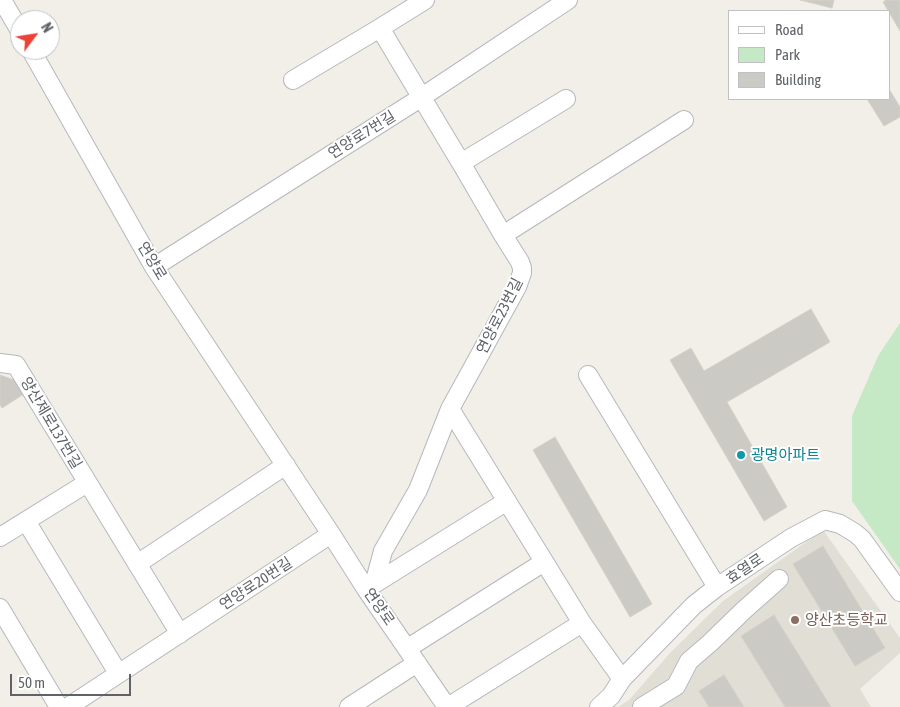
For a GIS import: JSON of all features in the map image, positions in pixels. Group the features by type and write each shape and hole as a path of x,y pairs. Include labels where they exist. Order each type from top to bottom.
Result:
{"street":[{"path":"2,0 10,14"},
{"path":"293,80 426,0"},
{"name":"연양로7번길","path":"154,266 422,97 568,0"},
{"path":"380,28 503,235 684,120"},
{"name":"연양로","path":"37,60 154,266 331,534 370,587 417,663 448,707 582,623"},
{"path":"461,163 566,100"},
{"name":"연양로23번길","path":"370,587 383,552 418,490 450,409 517,287 522,273 520,262 503,235"},
{"name":"양산제로137번길","path":"0,363 16,365 87,483 0,537"},
{"path":"588,375 717,587"},
{"path":"450,409 582,623 622,680"},
{"path":"137,564 286,465"},
{"path":"87,483 180,634"},
{"name":"연양로","path":"370,587 507,501"},
{"name":"효열로","path":"599,707 611,696 622,680 694,606 717,587 791,538 825,520 840,524 855,532 900,592"},
{"path":"26,521 118,673"},
{"name":"연양로20번길","path":"68,707 331,534"},
{"path":"408,648 544,562"},
{"path":"642,707 676,686 689,661 779,579"},
{"path":"0,608 59,707"},
{"path":"349,707 417,663"}],"shaded area":[{"name":"양산초등학교","path":"823,530 900,638 900,653 860,689 871,707 618,707 629,700 670,653 723,601"}],"green space":[{"path":"900,323 900,569 852,501 852,416 878,356"}],"building":[{"path":"800,0 834,0 832,8"},
{"path":"886,0 900,0 900,31 890,14 890,10 888,10 883,2"},
{"path":"890,91 900,107 900,117 884,126 868,100 890,100"},
{"name":"광명아파트","path":"811,309 830,342 727,402 787,507 764,521 670,360 691,348 704,371"},
{"path":"0,375 14,380 24,394 2,408 0,405"},
{"path":"555,437 652,604 630,617 533,450"},
{"path":"823,546 885,648 855,666 793,564"},
{"path":"774,615 831,707 785,707 741,636"},
{"path":"724,675 744,707 709,707 699,691"}],"place":[{"name":"광명아파트","path":"741,455"},
{"name":"양산초등학교","path":"795,620"}]}
